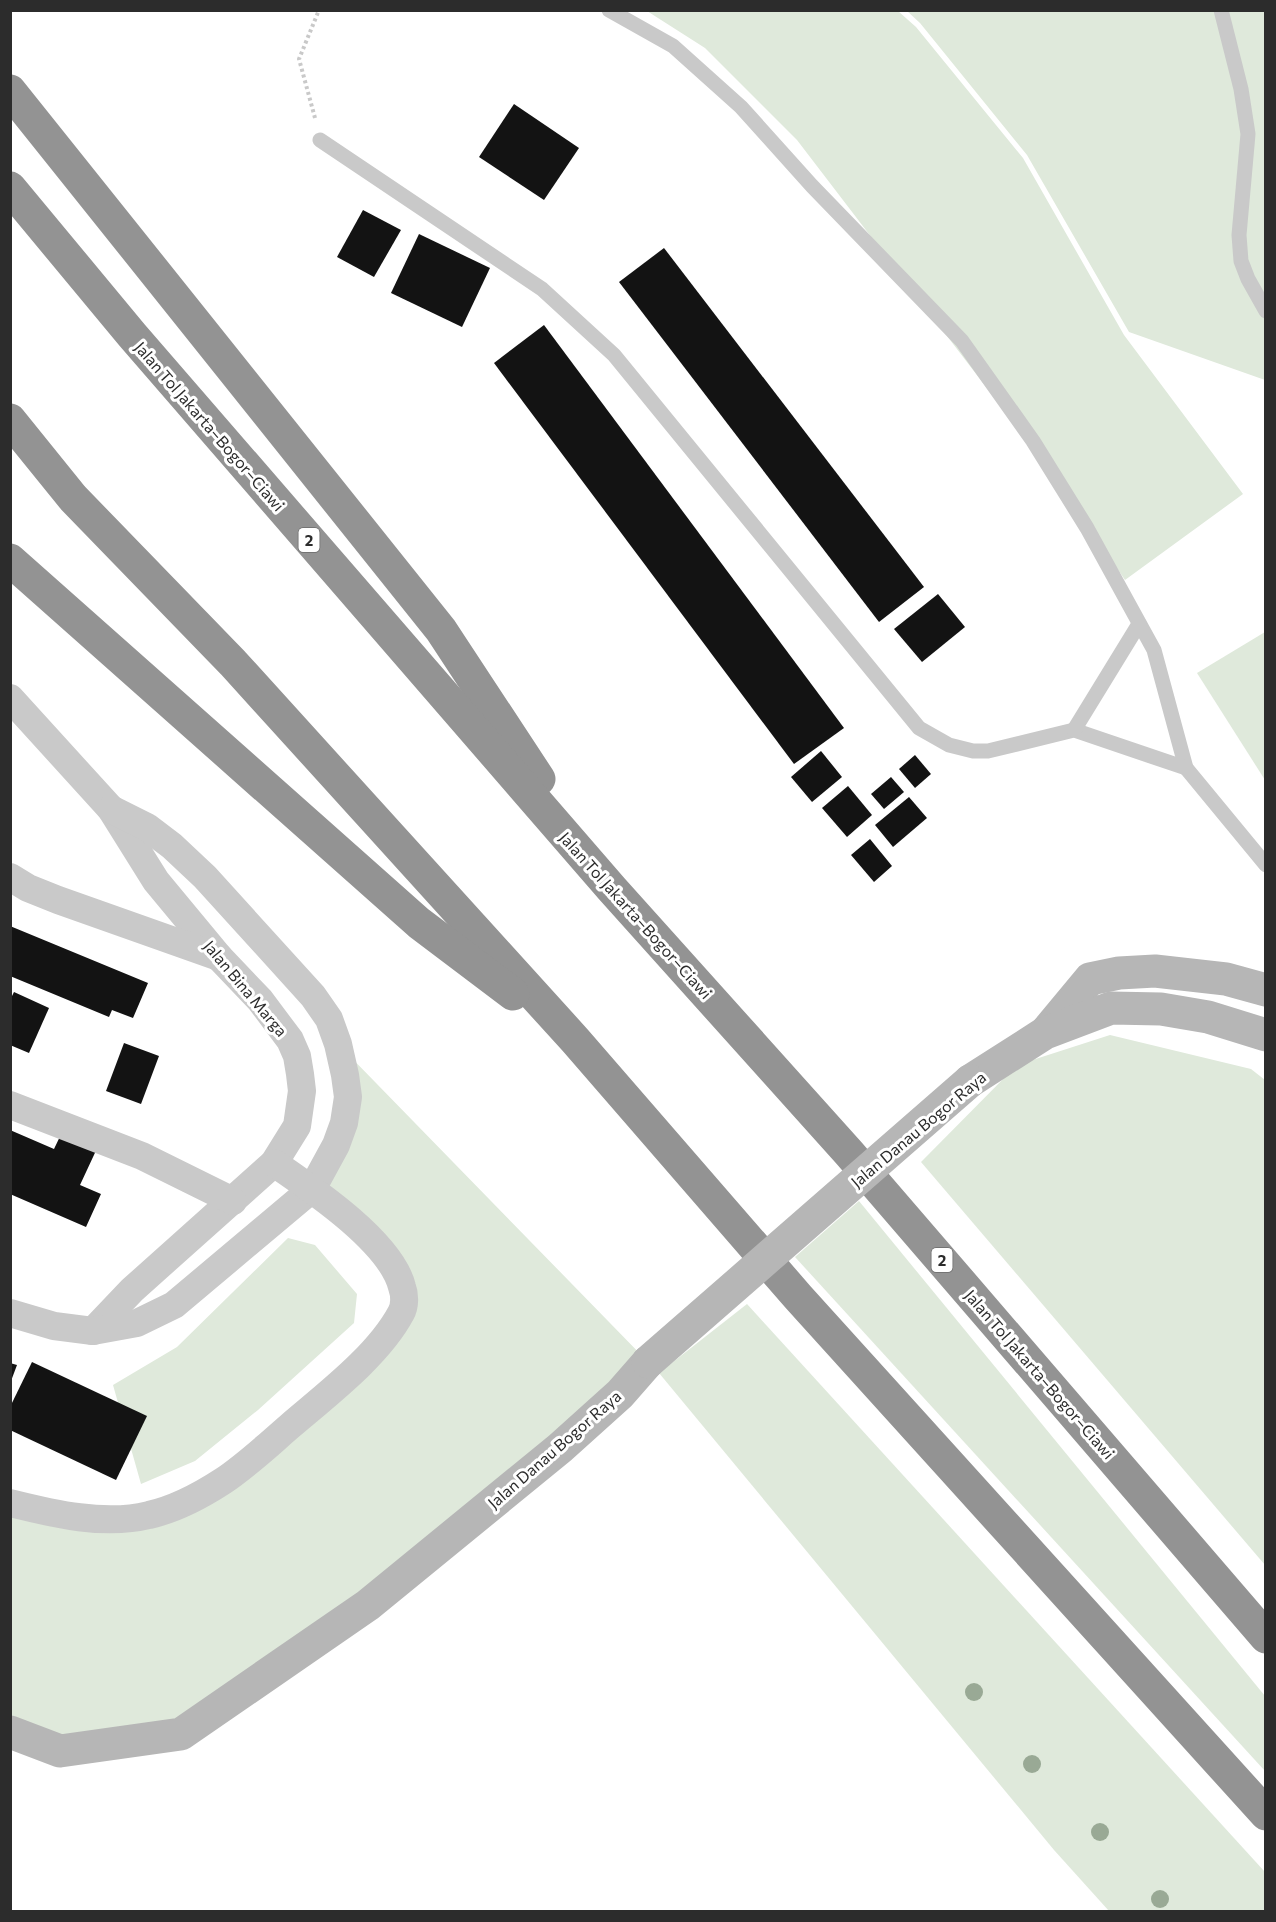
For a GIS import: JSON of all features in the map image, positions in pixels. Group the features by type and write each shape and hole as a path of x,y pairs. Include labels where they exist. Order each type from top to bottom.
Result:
{"highway":[{"path":"10,91 441,630 612,889"},
{"name":"Jalan Tol Jakarta–Bogor–Ciawi","path":"10,188 132,336 612,889 849,1153 1266,1637"},
{"path":"10,420 73,498 233,663 575,1040 798,1297 1266,1814"},
{"path":"10,560 419,923 575,1040"}],"street":[{"name":"Jalan Bina Marga","path":"10,698 111,809 156,881 219,957 260,1000 290,1040 297,1056 302,1092 297,1126 274,1163 132,1290 93,1331"},
{"path":"10,1313 54,1326 93,1331 137,1323 174,1305 312,1190 336,1145 344,1123 348,1097 341,1055 329,1019 313,996 205,877 172,846 147,827 111,809"},
{"path":"10,877 28,888 58,900 219,957"},
{"name":"Jalan Danau Bogor Raya","path":"1045,1034 1090,979 1155,971 1226,979 1266,990"},
{"name":"Jalan Danau Bogor Raya","path":"10,1732 60,1751 181,1734 368,1605 560,1448 620,1394 648,1362 970,1081 1045,1034 1112,1008 1161,1009 1208,1017 1266,1035"},
{"path":"10,1105 142,1156 233,1201"},
{"path":"10,1503 62,1515 112,1519 147,1516 192,1500 225,1480 259,1453 335,1388 374,1348 401,1312 404,1296 398,1273 391,1260 325,1198 274,1163"}],"lane":[{"path":"609,10 673,46 741,107 812,186 962,341 1033,441 1075,508 1154,650 1186,768 1266,865"},
{"path":"1221,10 1241,88 1248,134 1239,235 1241,261 1266,311"},
{"path":"320,140 542,289 614,355 919,728 949,745 973,751 988,751 1074,730 1186,768"},
{"path":"1074,730 1139,624"}],"path":[{"path":"319,10 299,59 320,140"}],"green space":[{"path":"647,11 898,11 916,27 1023,158 1124,335 1243,494 1125,580 1061,485 797,140 705,48"},
{"path":"907,11 1265,11 1265,380 1129,332 1027,155 920,23"},
{"path":"1265,632 1265,780 1197,673"},
{"path":"1110,1035 1251,1069 1265,1080 1265,1565 921,1162 1017,1065"},
{"path":"338,1044 648,1362 181,1734 60,1751 11,1732 10,1502 147,1516 309,1410 404,1296 312,1189 348,1107"},
{"path":"859,1201 1265,1696 1265,1771 795,1257"},
{"path":"288,1238 315,1245 357,1294 354,1323 258,1410 195,1461 141,1484 113,1385 177,1347"},
{"path":"747,1304 1265,1872 1265,1911 1109,1911 1054,1850 659,1373"}],"building":[{"path":"514,104 579,148 544,200 479,157"},
{"path":"363,210 401,230 374,277 337,257"},
{"path":"419,234 490,268 462,327 391,293"},
{"path":"664,248 924,587 879,622 619,282"},
{"path":"544,325 844,728 794,764 494,363"},
{"path":"938,594 965,627 922,662 894,629"},
{"path":"821,751 842,777 812,802 791,777"},
{"path":"915,755 931,774 915,788 899,769"},
{"path":"891,777 904,792 884,809 871,794"},
{"path":"848,786 872,815 847,837 822,808"},
{"path":"909,797 927,818 893,847 875,825"},
{"path":"870,839 892,866 874,882 851,855"},
{"path":"10,926 148,983 133,1018 112,1010 109,1017 10,976"},
{"path":"14,992 49,1008 29,1053 10,1045 10,1000"},
{"path":"124,1043 159,1056 141,1104 106,1091"},
{"path":"65,1126 100,1142 80,1185 101,1194 86,1227 10,1194 10,1130 54,1149"},
{"path":"32,1362 147,1416 116,1480 10,1430 10,1407"},
{"path":"10,1363 17,1365 11,1381 10,1381"}]}
